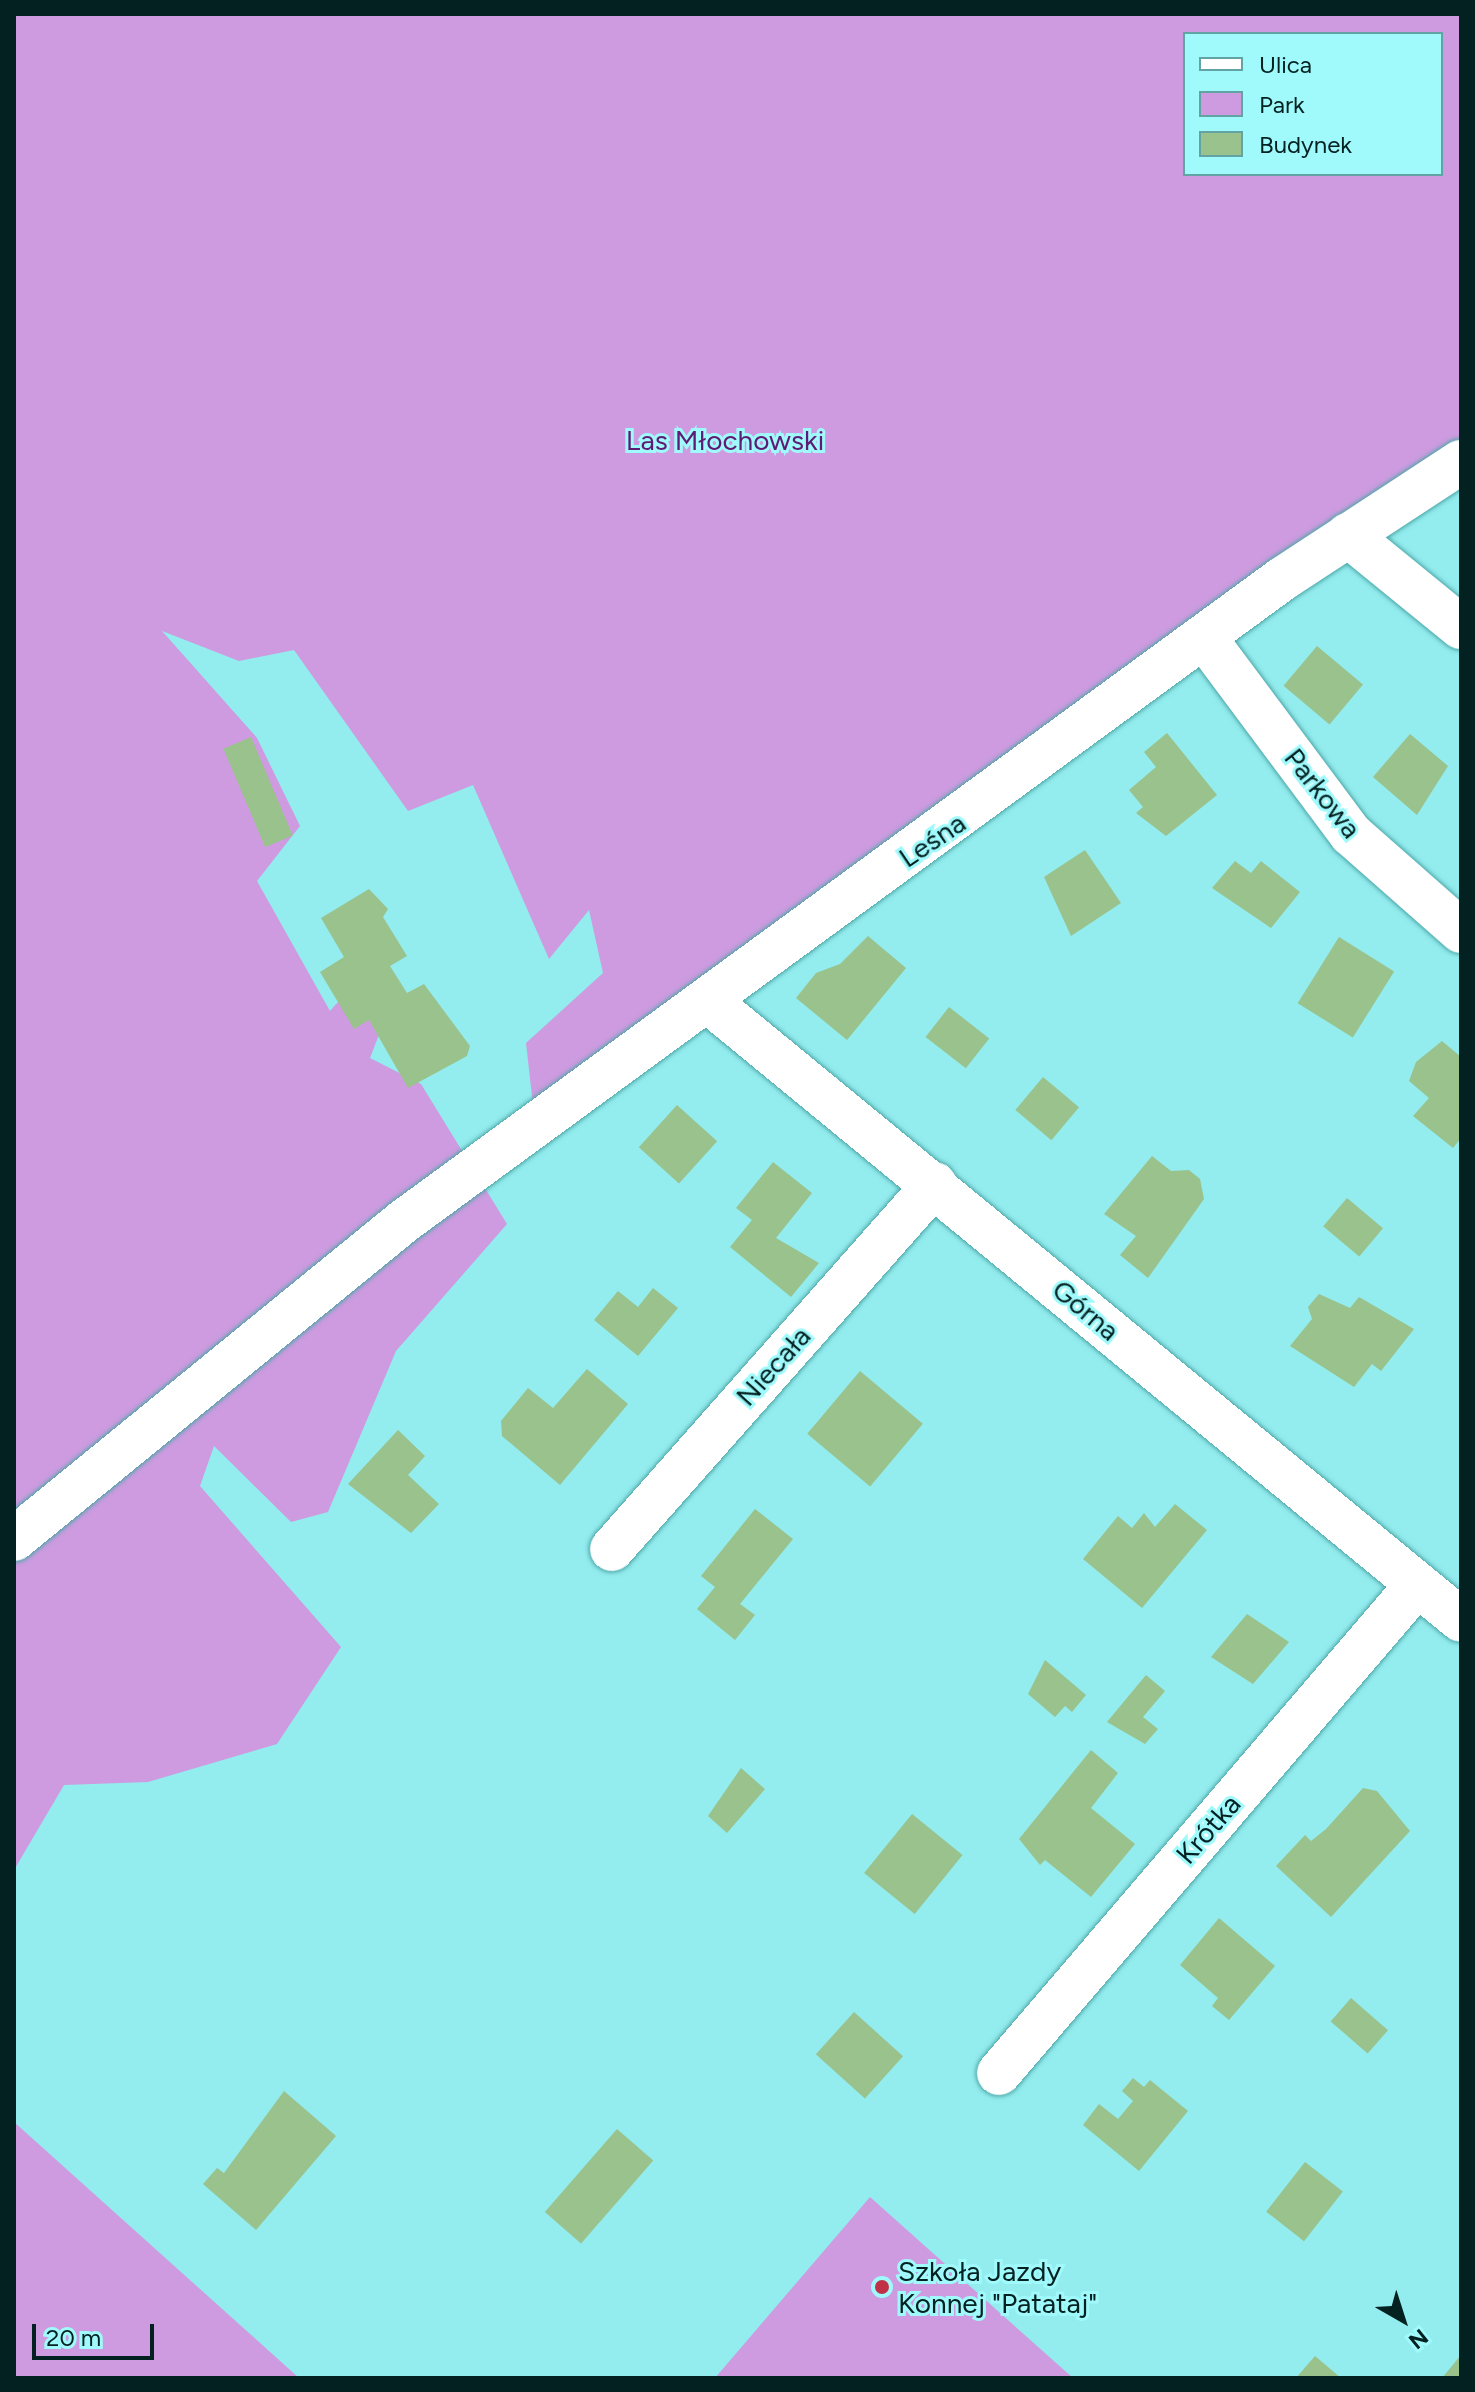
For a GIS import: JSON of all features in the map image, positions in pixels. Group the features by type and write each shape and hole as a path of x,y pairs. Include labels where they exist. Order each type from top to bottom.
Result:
{"street":[{"name":"Leśna","path":"14,1539 404,1221 709,1002 1204,637 1348,535 1461,462"},
{"path":"1348,535 1461,627"},
{"name":"Parkowa","path":"1204,637 1351,834 1461,931"},
{"name":"Górna","path":"709,1002 935,1184 1461,1620"},
{"name":"Niecała","path":"612,1549 935,1184"},
{"name":"Krótka","path":"999,2073 1417,1585"}],"green space":[{"name":"Las Młochowski","path":"14,14 1461,14 1461,449 534,1114 526,1043 603,973 589,910 549,959 473,785 408,811 294,650 239,661 162,631 257,738 300,826 257,881 330,1011 353,985 387,1014 370,1058 421,1084 507,1224 396,1351 328,1512 291,1522 214,1446 200,1486 341,1647 277,1744 148,1782 64,1785 14,1870"},
{"path":"14,2122 63,2166 299,2378 14,2378"},
{"name":"Szkoła Jazdy Konnej \"Patataj\"","path":"870,2197 1073,2378 715,2378"}],"building":[{"path":"1317,646 1363,685 1330,724 1284,686"},
{"path":"1167,733 1217,795 1166,836 1136,813 1143,807 1129,790 1156,767 1144,752"},
{"path":"1410,734 1448,766 1417,815 1373,777"},
{"path":"251,737 293,835 265,847 223,749"},
{"path":"1085,850 1121,903 1071,936 1044,877"},
{"path":"1235,861 1251,873 1261,861 1300,892 1271,928 1212,888"},
{"path":"369,889 388,909 383,917 407,956 390,966 407,993 424,984 470,1046 467,1056 408,1088 369,1020 354,1029 320,972 344,957 321,918"},
{"path":"868,936 906,968 847,1040 796,998 816,973 840,964"},
{"path":"1339,937 1394,971 1353,1038 1298,1003"},
{"path":"949,1007 989,1038 966,1068 926,1037"},
{"path":"1442,1041 1461,1057 1461,1138 1453,1148 1413,1116 1429,1098 1409,1081 1416,1062"},
{"path":"1043,1077 1079,1107 1051,1140 1015,1110"},
{"path":"677,1105 717,1141 679,1183 639,1147"},
{"path":"1152,1156 1171,1171 1189,1170 1200,1179 1204,1199 1148,1278 1120,1255 1136,1236 1104,1214"},
{"path":"773,1162 812,1193 776,1238 819,1263 791,1297 730,1247 752,1220 736,1208"},
{"path":"1347,1198 1383,1228 1359,1257 1323,1226"},
{"path":"653,1288 678,1308 638,1356 594,1320 618,1291 638,1307"},
{"path":"1319,1294 1350,1308 1359,1297 1414,1329 1381,1371 1372,1364 1354,1387 1290,1346 1312,1319 1308,1307"},
{"path":"587,1369 628,1404 560,1485 502,1436 501,1421 528,1388 553,1408"},
{"path":"860,1371 923,1424 870,1487 807,1434"},
{"path":"398,1430 425,1456 408,1475 439,1504 411,1533 348,1484"},
{"path":"1175,1504 1207,1530 1142,1608 1083,1559 1118,1516 1132,1528 1144,1513 1155,1527"},
{"path":"755,1509 793,1539 740,1604 755,1615 735,1640 697,1609 715,1587 701,1576"},
{"path":"1247,1614 1289,1642 1253,1684 1211,1657"},
{"path":"1045,1660 1086,1695 1072,1712 1065,1706 1055,1717 1028,1694"},
{"path":"1146,1675 1165,1691 1143,1717 1158,1729 1145,1744 1107,1722"},
{"path":"1091,1750 1118,1773 1091,1808 1135,1844 1091,1897 1045,1860 1040,1865 1019,1839"},
{"path":"741,1768 765,1789 727,1833 708,1816"},
{"path":"1363,1788 1377,1791 1410,1831 1331,1917 1276,1866 1305,1835 1311,1841 1326,1829"},
{"path":"912,1814 963,1855 915,1914 864,1873"},
{"path":"1219,1918 1275,1966 1229,2020 1212,2006 1218,1998 1180,1965"},
{"path":"1351,1998 1388,2030 1368,2054 1331,2021"},
{"path":"854,2012 903,2056 865,2099 816,2054"},
{"path":"1133,2078 1144,2087 1150,2080 1188,2111 1139,2171 1083,2125 1099,2104 1118,2119 1133,2101 1122,2091"},
{"path":"284,2091 336,2136 256,2230 203,2184 217,2168 224,2173"},
{"path":"617,2129 653,2160 581,2244 545,2212"},
{"path":"1305,2162 1343,2192 1304,2241 1266,2212"},
{"path":"1461,2355 1461,2378 1442,2378"},
{"path":"1315,2356 1341,2378 1296,2378"}],"place":[{"name":"Szkoła Jazdy Konnej \"Patataj\"","path":"882,2287"}]}
